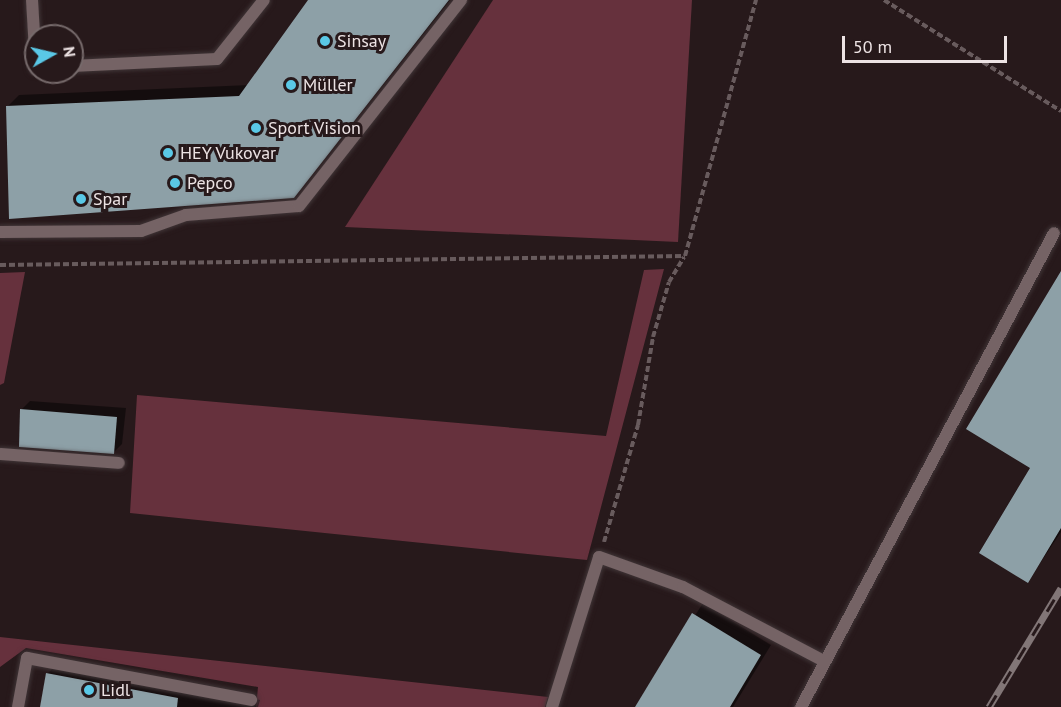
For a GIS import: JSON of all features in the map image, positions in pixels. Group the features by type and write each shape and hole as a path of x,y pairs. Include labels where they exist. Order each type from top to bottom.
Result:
{"lane":[{"path":"32,0 33,24"},
{"path":"84,65 217,59 264,0"},
{"path":"0,232 141,231 186,215 299,206 461,0"},
{"path":"801,707 822,660 1054,232"},
{"path":"0,454 119,463"},
{"path":"552,707 599,557 683,587 822,660"},
{"path":"18,707 27,658 251,700"}],"path":[{"path":"599,557 638,425 669,282 685,256 756,0"},
{"path":"884,0 1061,111"},
{"path":"0,265 685,256"}],"shaded area":[{"path":"493,0 692,0 678,242 345,227"},
{"path":"664,269 587,560 130,513 137,395 606,436 644,270"},
{"path":"25,272 4,383 0,385 0,273"},
{"path":"0,637 548,697 545,707 256,707 258,687 26,648 0,667"}],"building":[{"name":"HEY Vukovar","path":"308,0 449,0 294,198 9,219 6,106 239,96"},
{"path":"1061,271 1061,528 1028,583 979,553 1030,468 966,429"},
{"path":"20,409 117,417 114,454 19,447"},
{"path":"692,613 761,655 730,707 635,707"},
{"name":"Lidl","path":"46,673 178,698 177,707 40,707"}],"railway":[{"path":"989,707 1061,588"}],"place":[{"name":"Sinsay","path":"325,41"},
{"name":"Müller","path":"291,85"},
{"name":"Sport Vision","path":"256,128"},
{"name":"HEY Vukovar","path":"168,153"},
{"name":"Pepco","path":"175,183"},
{"name":"Spar","path":"81,199"},
{"name":"Lidl","path":"89,690"}]}
